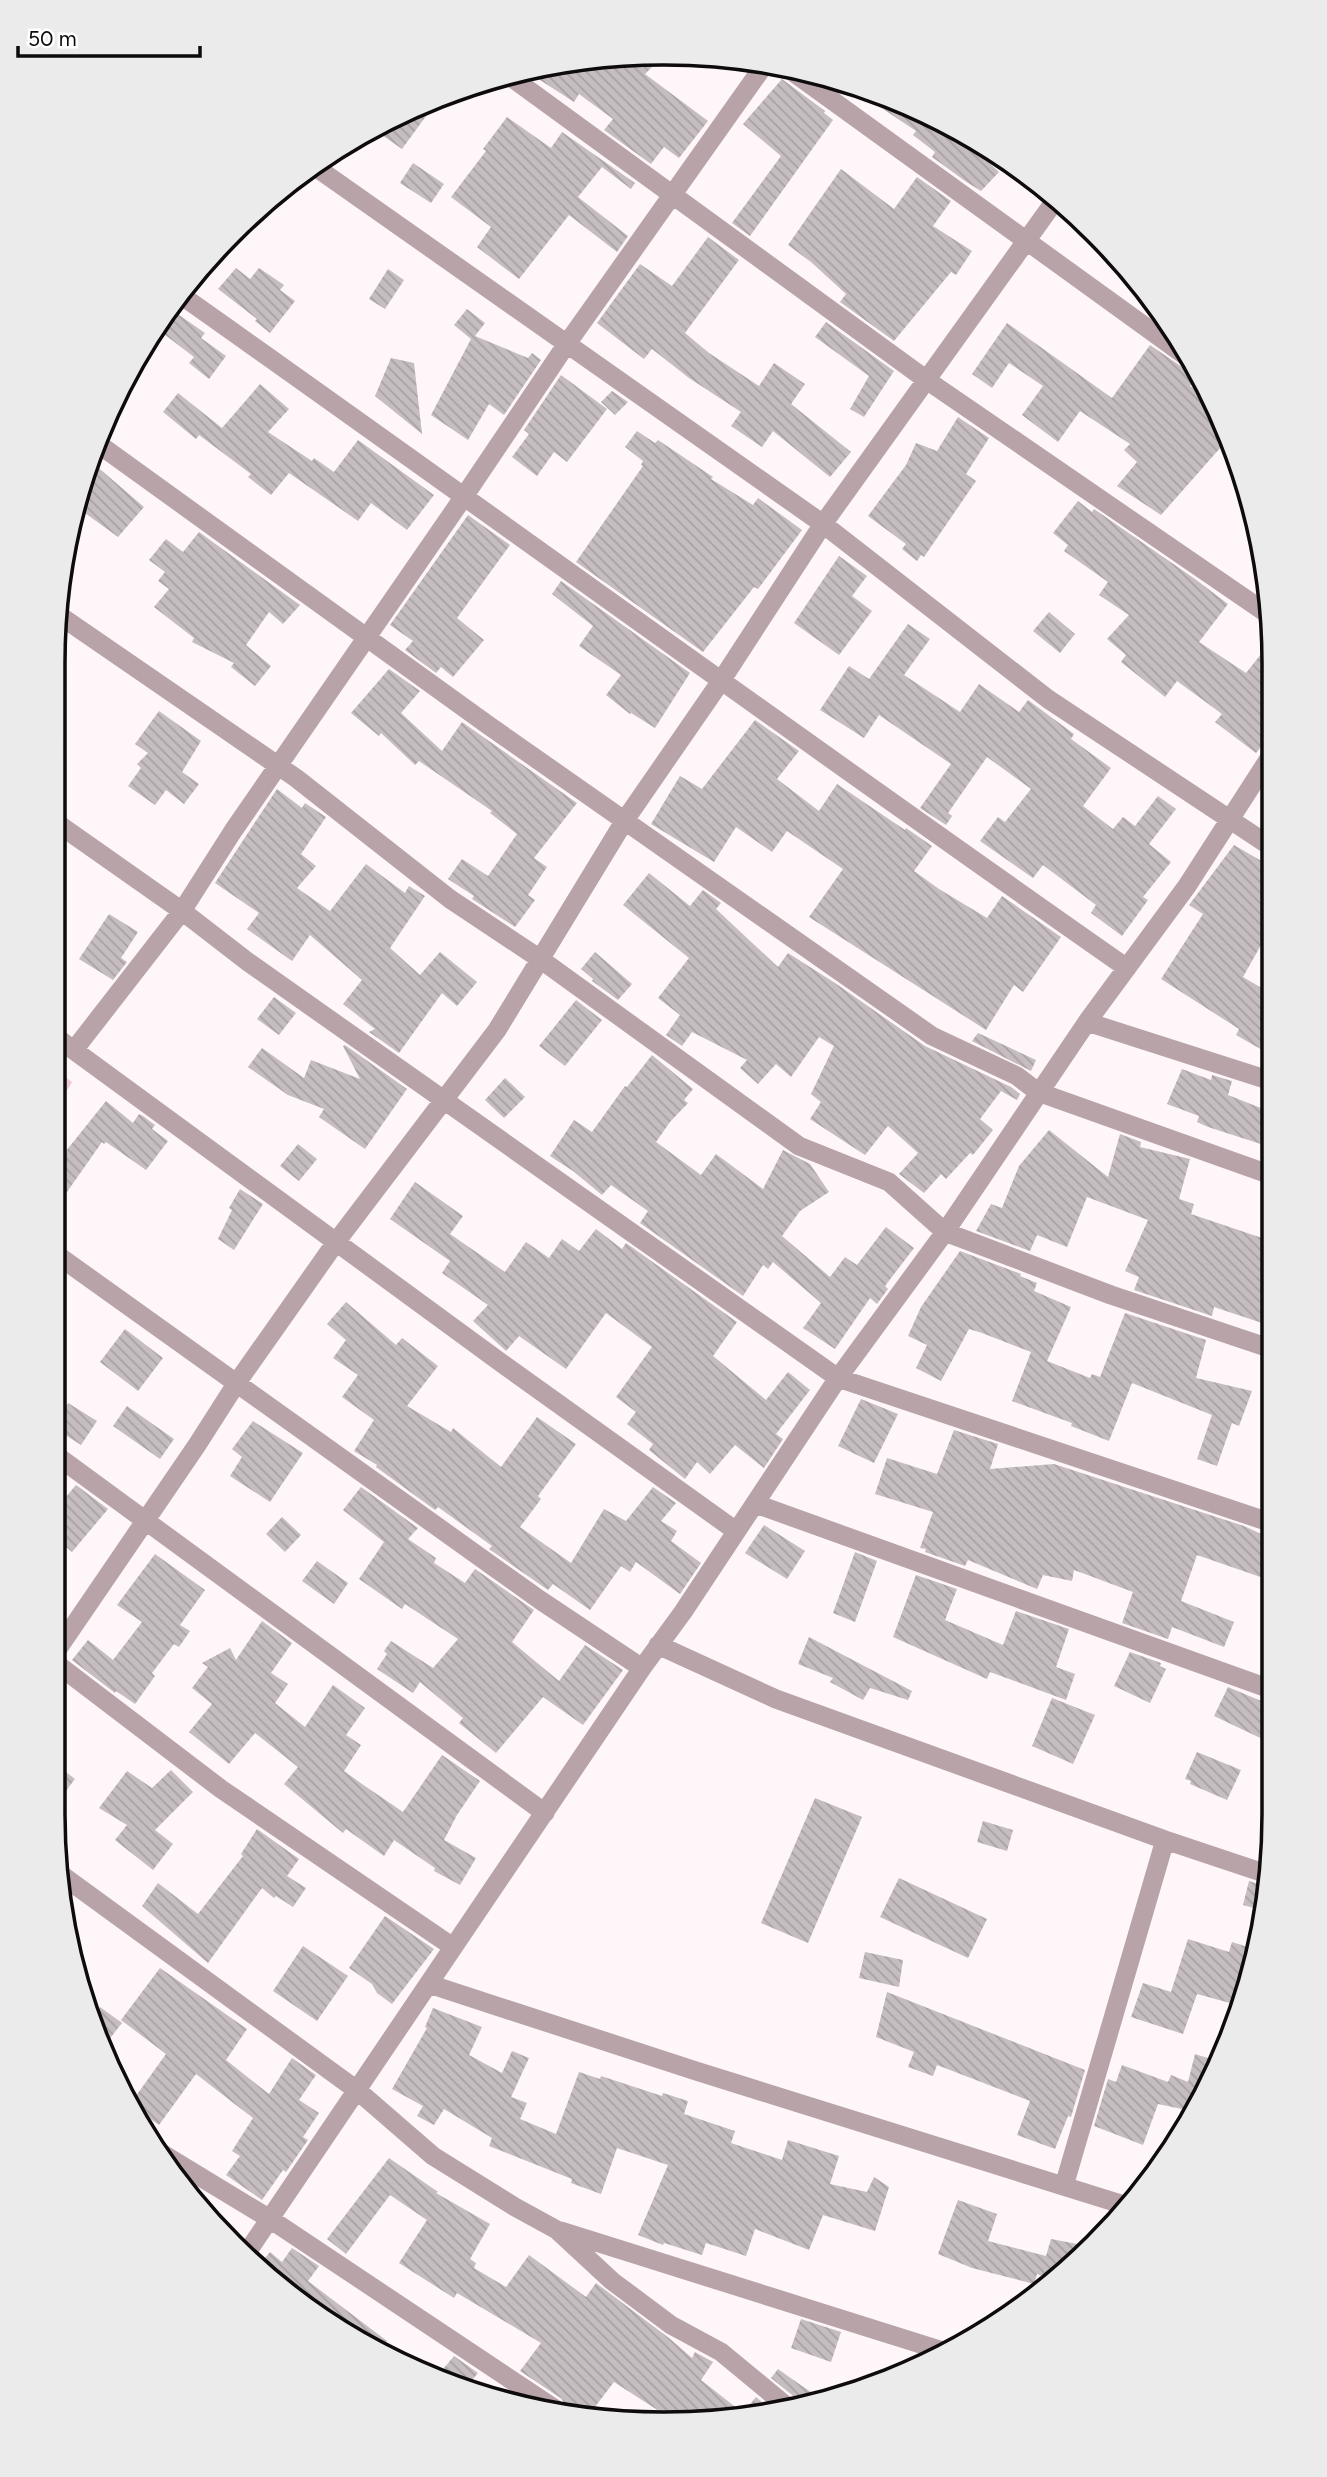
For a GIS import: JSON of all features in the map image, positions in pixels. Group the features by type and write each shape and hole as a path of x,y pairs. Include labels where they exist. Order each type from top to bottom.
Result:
{"street":[{"path":"74,1049 182,911 233,831 566,345 759,73"},
{"path":"807,82 1170,344"},
{"path":"519,83 928,381 1259,608"},
{"path":"322,172 823,524 1048,699 1262,840"},
{"path":"65,1641 236,1384 336,1242 497,1030 625,820 721,681 823,524 1051,207"},
{"path":"188,300 1127,968"},
{"path":"105,449 488,725 932,1036 1017,1076 1038,1092 1262,1172"},
{"path":"66,621 278,766 450,899 540,959 799,1146 889,1182 945,1232 1111,1295 1262,1346"},
{"path":"251,2247 756,1504 838,1378 945,1232 1087,1022 1187,886 1262,770"},
{"path":"65,829 182,911 248,962 838,1378 1262,1520"},
{"path":"1087,1022 1262,1079"},
{"path":"65,1043 736,1531"},
{"path":"65,1261 540,1600 642,1668"},
{"path":"65,1462 545,1814"},
{"path":"756,1504 1262,1686"},
{"path":"658,1645 776,1699 1259,1871"},
{"path":"65,1668 221,1789 453,1947"},
{"path":"1064,2186 1165,1840"},
{"path":"69,1880 358,2091 433,2157 557,2230 612,2281 671,2325 721,2352 780,2401"},
{"path":"429,1984 683,2067 1118,2203"},
{"path":"178,2163 270,2219 541,2400"},
{"path":"557,2230 933,2348"}],"green space":[{"path":"65,1077 72,1082 65,1094"}],"building":[{"path":"650,65 652,67 645,74 708,121 679,158 664,147 651,164 604,130 613,119 579,94 574,102 537,78 585,70"},
{"path":"782,79 833,120 750,236 732,223 781,156 743,124"},
{"path":"875,104 928,126 963,145 999,172 981,191 932,157 935,152 913,135 916,131"},
{"path":"429,112 402,149 382,135"},
{"path":"507,117 551,148 562,132 635,183 631,189 602,167 578,197 628,236 617,252 569,215 519,279 477,247 491,227 451,197 486,151 483,149"},
{"path":"413,163 444,184 431,203 400,183"},
{"path":"841,169 894,209 917,177 951,201 933,226 972,251 956,275 951,272 894,341 840,302 846,294 788,245"},
{"path":"708,237 739,260 685,333 709,353 759,386 774,363 805,384 791,404 851,452 830,477 773,431 762,447 731,426 741,412 689,378 652,349 644,359 597,323 640,264 672,286"},
{"path":"236,268 250,279 259,268 284,285 280,290 295,301 270,333 255,321 257,319 218,289"},
{"path":"388,269 404,280 385,309 369,299"},
{"path":"467,309 485,323 475,336 528,358 532,353 541,360 504,415 489,404 468,440 431,415 471,339 454,325"},
{"path":"178,314 205,333 201,338 226,356 209,379 189,363 194,357 164,334"},
{"path":"826,322 894,371 864,417 850,409 869,376 815,337"},
{"path":"1007,323 1112,398 1150,345 1185,369 1193,383 1190,386 1196,389 1201,399 1222,448 1161,515 1117,486 1137,462 1124,450 1130,444 1080,411 1058,442 1022,415 1043,386 1009,363 992,388 972,374"},
{"path":"391,358 414,363 422,434 375,396"},
{"path":"561,375 607,409 567,462 554,452 537,476 512,457 529,434 524,430"},
{"path":"260,384 289,409 268,432 312,461 314,458 334,472 358,440 434,495 407,530 371,503 358,521 289,473 271,495 248,477 251,474 199,435 196,439 163,412 178,393 222,428"},
{"path":"612,391 628,402 615,415 601,402"},
{"path":"958,417 989,438 966,474 976,481 924,557 921,555 917,561 902,549 906,544 868,516 906,465 916,443 937,451"},
{"path":"637,431 655,443 658,440 713,477 711,479 753,505 758,498 802,530 758,589 754,587 703,652 576,562 643,466 643,461 625,447"},
{"path":"98,468 144,507 118,537 84,512"},
{"path":"1078,501 1092,512 1094,509 1228,604 1199,642 1246,673 1262,653 1262,746 1256,753 1215,722 1222,714 1177,681 1165,697 1121,662 1126,655 1107,639 1129,615 1099,595 1108,582 1064,551 1068,545 1053,533"},
{"path":"468,515 510,545 457,618 484,640 453,677 441,667 436,673 405,650 413,641 390,625"},
{"path":"199,532 300,605 283,624 269,612 246,645 271,666 255,686 231,667 234,663 192,642 194,638 154,607 169,589 158,581 165,572 149,560 166,539 183,552"},
{"path":"839,556 867,576 852,596 872,611 839,655 794,623"},
{"path":"561,581 690,673 655,728 630,714 606,695 621,675 579,646 593,626 552,594"},
{"path":"1049,612 1075,634 1060,653 1033,631"},
{"path":"908,624 930,639 904,675 960,712 979,684 1019,712 1028,700 1074,734 1071,739 1111,768 1083,806 1113,829 1123,817 1135,826 1158,796 1176,809 1149,844 1171,862 1143,897 1148,900 1122,936 1091,913 1096,905 1043,865 1033,878 980,841 998,817 1005,822 1031,789 987,757 948,813 952,816 946,825 920,808 951,764 879,715 864,738 820,710 849,666 869,679"},
{"path":"389,669 420,691 401,713 442,751 462,722 577,803 534,858 547,867 528,895 535,900 515,927 472,899 474,896 448,879 462,859 488,876 517,834 490,813 492,811 419,761 415,765 381,733 379,736 351,713"},
{"path":"159,711 201,741 182,772 199,784 184,804 166,790 155,805 128,786 141,768 137,764 148,753 135,744"},
{"path":"755,720 799,751 777,779 819,811 837,784 932,846 914,871 939,889 987,918 1002,896 1061,937 1023,992 1014,985 986,1030 809,917 843,869 787,831 772,852 736,827 714,862 651,824 680,776 702,789"},
{"path":"277,789 302,808 305,803 326,817 301,854 316,866 297,888 330,911 366,864 405,893 409,886 425,896 390,948 420,975 440,952 477,982 457,1006 442,993 399,1053 369,1032 375,1029 343,1004 362,980 310,935 292,961 247,929 259,913 215,883"},
{"path":"1234,845 1262,861 1262,943 1243,977 1262,988 1262,1050 1236,1035 1239,1029 1161,979 1203,914 1189,905"},
{"path":"649,873 690,906 703,890 721,903 716,909 778,967 788,953 925,1046 1011,1087 1020,1094 1017,1100 1001,1091 980,1119 993,1130 973,1155 970,1153 946,1179 941,1174 924,1193 899,1174 918,1153 888,1126 865,1155 810,1119 821,1102 811,1094 834,1046 819,1037 791,1077 776,1064 758,1084 740,1068 747,1060 692,1032 682,1046 666,1035 680,1015 658,998 689,958 623,905"},
{"path":"109,914 138,932 121,958 127,962 113,980 79,959"},
{"path":"595,952 632,984 618,1000 592,981 581,969"},
{"path":"274,997 296,1013 279,1035 257,1019"},
{"path":"576,1000 602,1020 565,1066 539,1046"},
{"path":"978,1033 1036,1060 1031,1071 972,1041"},
{"path":"343,1046 407,1089 365,1149 319,1117 324,1109 288,1095 248,1067 262,1048 304,1078 311,1060 360,1079"},
{"path":"652,1055 693,1089 684,1100 688,1103 656,1142 701,1175 716,1154 763,1189 783,1150 810,1164 829,1192 800,1211 782,1236 830,1277 845,1257 857,1265 886,1227 914,1248 885,1286 888,1289 877,1304 870,1298 835,1349 803,1328 821,1303 773,1262 768,1269 763,1265 743,1296 640,1223 648,1211 611,1185 602,1195 550,1156 574,1120 592,1132 625,1086 627,1087"},
{"path":"1182,1069 1211,1080 1212,1075 1232,1081 1228,1095 1262,1108 1262,1144 1208,1127 1197,1122 1199,1116 1167,1104"},
{"path":"505,1078 525,1097 504,1118 485,1100"},
{"path":"106,1101 133,1123 139,1114 143,1116 155,1125 152,1129 168,1141 146,1170 106,1142 102,1142 65,1195 66,1151"},
{"path":"1049,1130 1108,1177 1120,1134 1141,1142 1140,1147 1190,1159 1179,1199 1194,1204 1191,1214 1262,1238 1262,1323 1214,1307 1212,1316 1134,1290 1139,1277 1125,1271 1148,1220 1087,1197 1067,1247 1037,1235 1030,1251 976,1231 991,1204 1002,1208 1019,1166"},
{"path":"298,1144 317,1159 299,1181 280,1166"},
{"path":"415,1182 463,1216 450,1234 505,1272 526,1242 549,1258 562,1239 579,1251 596,1229 622,1249 626,1243 737,1322 713,1356 766,1400 788,1372 810,1390 776,1434 783,1439 764,1468 735,1445 710,1474 697,1462 685,1479 649,1450 653,1444 627,1424 636,1412 616,1397 652,1347 606,1313 566,1369 519,1336 506,1351 473,1321 488,1305 442,1273 450,1261 390,1219"},
{"path":"240,1189 263,1204 234,1250 218,1239 232,1210 229,1208"},
{"path":"960,1251 1021,1274 1020,1276 1037,1283 1034,1291 1071,1307 1047,1361 1090,1378 1092,1374 1100,1377 1125,1313 1206,1340 1196,1378 1252,1391 1239,1426 1232,1423 1217,1466 1197,1459 1212,1415 1132,1383 1109,1441 1071,1426 1072,1423 1012,1401 1031,1352 982,1333 969,1329 941,1381 916,1368 927,1345 908,1336 921,1307"},
{"path":"346,1302 396,1345 402,1338 438,1366 407,1406 451,1432 453,1428 501,1467 537,1417 576,1444 538,1496 541,1499 520,1527 571,1563 604,1509 626,1521 653,1487 676,1503 661,1521 677,1531 671,1541 701,1563 680,1594 636,1562 630,1572 621,1566 590,1610 553,1584 548,1590 489,1549 492,1546 438,1507 435,1510 376,1467 377,1465 354,1451 374,1420 342,1397 358,1375 333,1358 346,1340 327,1324"},
{"path":"125,1329 163,1358 138,1391 100,1362"},
{"path":"861,1399 898,1414 874,1463 838,1446"},
{"path":"68,1403 97,1421 81,1445 65,1435 65,1404"},
{"path":"127,1406 174,1439 160,1459 113,1426"},
{"path":"253,1421 303,1453 270,1502 230,1476 242,1457 232,1449"},
{"path":"954,1430 998,1444 990,1469 1054,1464 1244,1526 1262,1534 1262,1578 1197,1555 1181,1601 1234,1622 1224,1647 1172,1627 1168,1639 1122,1623 1133,1592 1074,1570 1072,1581 1043,1575 1037,1589 968,1560 965,1566 925,1552 926,1549 920,1548 933,1512 875,1494 887,1458 937,1474"},
{"path":"76,1485 108,1509 72,1552 65,1546 65,1498"},
{"path":"361,1487 418,1528 408,1539 436,1558 434,1563 465,1583 475,1569 534,1610 512,1642 559,1681 585,1645 623,1670 583,1725 543,1697 496,1753 459,1723 463,1718 420,1682 413,1693 377,1669 387,1654 384,1651 391,1641 433,1668 458,1639 405,1604 402,1609 359,1579 384,1542 343,1510"},
{"path":"282,1517 301,1535 285,1552 266,1534"},
{"path":"764,1525 805,1551 787,1579 745,1553"},
{"path":"855,1552 877,1561 855,1622 833,1613"},
{"path":"155,1554 205,1590 180,1625 190,1631 179,1647 174,1644 152,1673 155,1676 135,1704 116,1691 115,1693 72,1660 88,1640 113,1660 142,1622 117,1605"},
{"path":"317,1561 348,1583 334,1604 302,1581"},
{"path":"916,1575 957,1589 945,1620 1003,1645 1016,1611 1069,1629 1056,1667 1075,1674 1066,1700 990,1672 987,1679 893,1637"},
{"path":"262,1621 292,1643 271,1673 288,1684 275,1703 305,1727 333,1685 365,1708 346,1735 361,1745 344,1771 403,1812 442,1755 480,1781 444,1840 476,1858 460,1885 434,1871 435,1868 394,1840 384,1856 346,1829 343,1833 284,1784 298,1767 255,1733 229,1764 189,1732 212,1704 192,1688 208,1667 202,1663 230,1648 236,1660"},
{"path":"809,1637 912,1691 908,1700 870,1688 863,1700 830,1682 833,1678 798,1664"},
{"path":"1130,1652 1161,1663 1160,1666 1166,1669 1150,1703 1114,1686"},
{"path":"1228,1687 1262,1701 1262,1739 1214,1716"},
{"path":"1052,1698 1095,1715 1073,1764 1032,1746"},
{"path":"1197,1752 1241,1770 1227,1800 1190,1784 1191,1781 1185,1779"},
{"path":"171,1770 193,1792 155,1830 173,1844 153,1870 115,1840 127,1825 99,1808 127,1771 152,1788"},
{"path":"65,1771 75,1779 65,1792"},
{"path":"815,1798 862,1817 808,1943 761,1923"},
{"path":"983,1821 1013,1830 1007,1851 977,1842"},
{"path":"257,1829 299,1859 287,1876 306,1888 293,1907 276,1896 274,1898 262,1888 208,1963 142,1906 158,1883 198,1914 243,1856 241,1854"},
{"path":"899,1878 987,1919 968,1958 880,1917"},
{"path":"1249,1881 1258,1884 1254,1908 1243,1905"},
{"path":"385,1916 434,1949 392,2004 377,1993 372,1984 349,1968"},
{"path":"1188,1939 1229,1952 1232,1942 1247,1947 1231,2003 1197,1994 1183,2034 1131,2017 1143,1983 1171,1992"},
{"path":"303,1946 348,1976 317,2021 273,1991"},
{"path":"865,1952 903,1960 899,1987 859,1978"},
{"path":"160,1968 247,2029 226,2060 269,2094 292,2058 316,2075 299,2100 319,2113 303,2137 308,2140 262,2200 226,2175 240,2156 232,2151 253,2118 196,2074 159,2125 148,2117 136,2096 166,2054 121,2020"},
{"path":"887,1992 1085,2070 1071,2117 1068,2116 1055,2149 1017,2135 1030,2101 937,2065 933,2076 908,2067 914,2052 876,2037"},
{"path":"100,2007 122,2023 109,2040 98,2009"},
{"path":"433,2008 482,2027 469,2055 502,2073 512,2051 529,2058 511,2097 527,2103 520,2119 556,2134 579,2072 600,2079 601,2076 662,2096 663,2093 688,2101 684,2114 735,2131 731,2143 782,2160 788,2140 839,2156 830,2184 867,2192 874,2177 889,2187 875,2231 823,2215 809,2250 755,2229 746,2256 706,2243 702,2255 638,2235 668,2165 617,2148 601,2194 571,2183 572,2179 489,2146 492,2138 444,2109 434,2125 417,2116 423,2106 392,2089 427,2028 425,2027"},
{"path":"1195,2054 1210,2059 1181,2115 1182,2109 1158,2104 1143,2145 1094,2126 1108,2079 1116,2082 1122,2065 1168,2082 1171,2075 1188,2082"},
{"path":"389,2158 438,2192 436,2193 490,2224 470,2259 476,2263 474,2268 506,2287 529,2255 586,2297 596,2283 692,2358 695,2352 713,2362 701,2380 736,2408 660,2412 614,2382 594,2408 564,2404 562,2399 520,2371 541,2343 457,2293 454,2298 399,2263 427,2220 390,2195 346,2254 327,2239"},
{"path":"958,2200 997,2214 988,2241 1046,2256 1051,2239 1079,2244 1043,2276 1037,2274 1034,2284 972,2268 938,2254"},
{"path":"292,2248 319,2266 308,2281 387,2341 385,2344 299,2289 264,2259 270,2252 282,2262"},
{"path":"801,2319 841,2332 831,2362 791,2348"},
{"path":"454,2356 478,2373 472,2380 442,2370"},
{"path":"778,2369 813,2393 794,2398 771,2378"},
{"path":"756,2397 764,2404 749,2406"}]}
